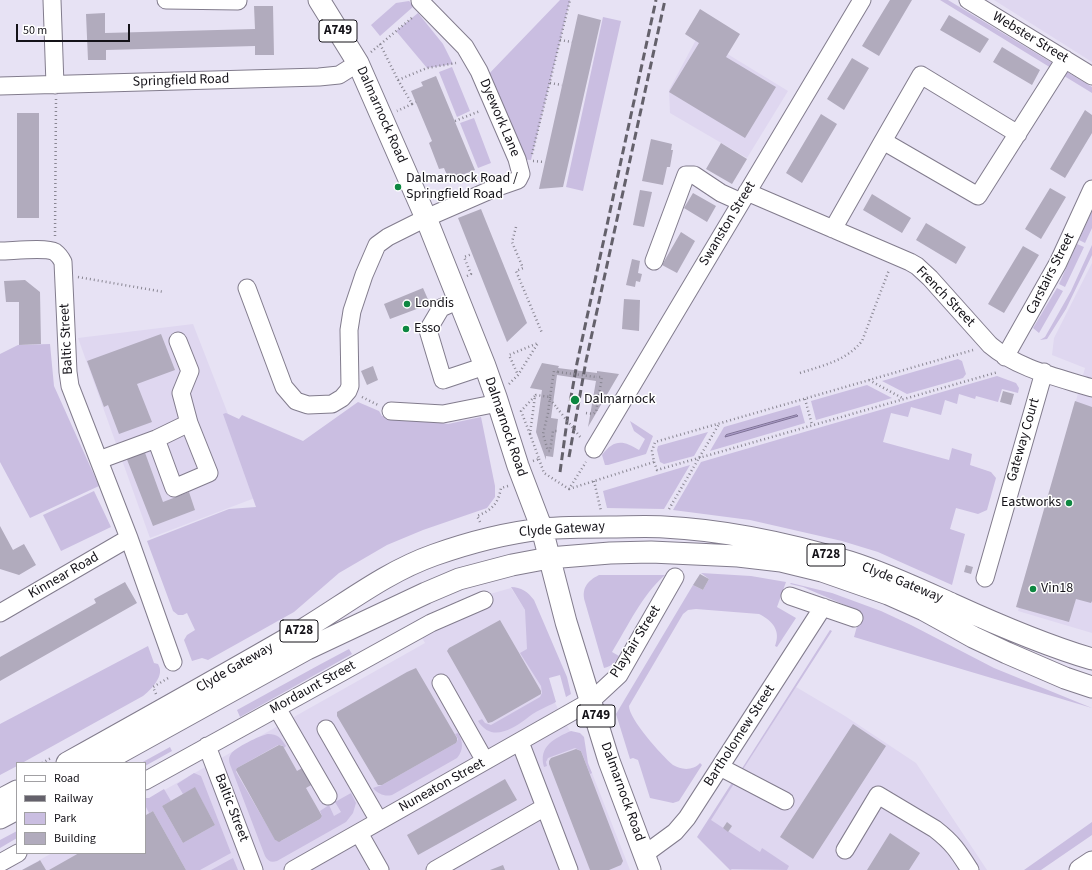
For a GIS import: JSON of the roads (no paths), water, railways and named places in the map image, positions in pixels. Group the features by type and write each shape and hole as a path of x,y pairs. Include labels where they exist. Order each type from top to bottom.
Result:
{"main road":[{"name":"Dalmarnock Road","path":"318,0 358,63 426,218 485,366 518,466 542,529 564,614 615,778 650,863"},
{"name":"Clyde Gateway","path":"69,762 307,627 362,591 397,572 432,556 472,544 514,533 542,529 638,526 692,530 778,544 825,555 853,563 885,575 1046,644 1092,659"},
{"name":"Clyde Gateway","path":"103,762 307,649 415,598 459,580 512,565 549,558 610,553 651,552 738,556 781,561 822,571 888,594 924,610 990,645 1065,678 1091,685"},
{"path":"0,800 16,792"},
{"path":"0,818 16,810"},
{"path":"1080,870 1092,862"}],"street":[{"path":"52,0 55,85"},
{"path":"166,0 238,1"},
{"name":"Swanston Street","path":"588,443 744,197 862,0"},
{"name":"Webster Street","path":"968,0 1092,76"},
{"name":"Dyework Lane","path":"247,288 284,387 296,401 308,405 332,404 342,398 350,386 349,330 352,311 373,250 379,242 426,218 495,188 518,180 521,174 517,159 471,57 461,42 423,4"},
{"path":"883,141 978,196 1065,59"},
{"name":"Springfield Road","path":"0,86 319,78 339,75 358,63"},
{"path":"833,229 921,75 1018,134"},
{"name":"French Street","path":"654,261 686,175 694,175 721,193 744,197 833,229 917,266 930,278 990,345 1005,357 1021,365 1092,388"},
{"name":"Carstairs Street","path":"1005,357 1058,263 1092,189"},
{"name":"Baltic Street","path":"0,251 47,250 54,252 61,258 69,379 129,538 173,662"},
{"path":"459,300 441,308 428,330 443,380 485,366"},
{"path":"156,439 174,488 209,473 189,423 181,393 190,371 178,341"},
{"name":"Gateway Court","path":"985,578 1044,372"},
{"path":"391,411 443,414 497,400"},
{"path":"99,460 156,439 189,423"},
{"name":"Kinnear Road","path":"0,613 129,538"},
{"name":"Playfair Street","path":"591,702 619,675 675,578"},
{"path":"790,596 854,618"},
{"name":"Mordaunt Street","path":"146,781 207,746 431,623 484,600"},
{"name":"Bartholomew Street","path":"650,863 670,836 683,824 822,607"},
{"path":"441,683 485,761"},
{"name":"Nuneaton Street","path":"293,870 591,702"},
{"path":"277,708 328,796"},
{"path":"326,729 379,821"},
{"path":"520,742 569,870"},
{"name":"Baltic Street","path":"207,746 254,870"},
{"path":"720,767 785,801"},
{"path":"845,850 878,795 943,835 955,846 970,870"},
{"path":"435,870 545,807"},
{"path":"359,833 380,870"},
{"path":"0,863 16,854"}],"railway":[{"path":"560,472 577,363 656,0"},
{"path":"569,457 586,361 665,0"}],"place":[{"name":"Dalmarnock Road / Springfield Road","path":"398,187"},
{"name":"Londis","path":"407,304"},
{"name":"Esso","path":"406,329"},
{"name":"Dalmarnock","path":"575,400"},
{"name":"Eastworks","path":"1069,503"},
{"name":"Vin18","path":"1033,589"}]}
